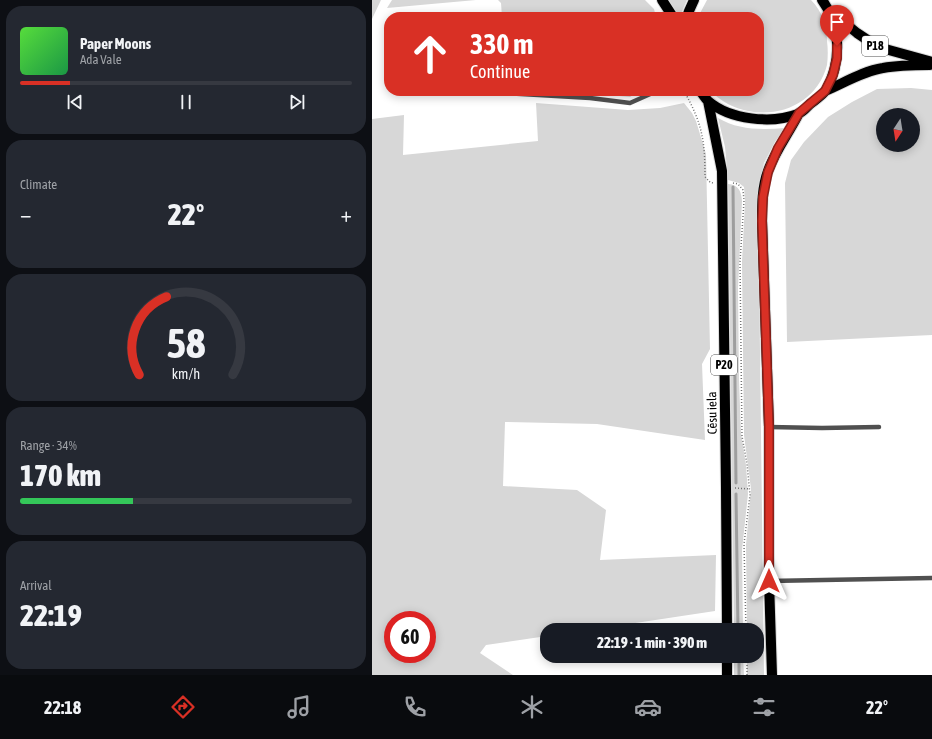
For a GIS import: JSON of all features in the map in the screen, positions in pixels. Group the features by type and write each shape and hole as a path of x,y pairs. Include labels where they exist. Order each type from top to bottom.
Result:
{"main road":[{"path":"662,0 670,12"},
{"path":"688,12 694,0"},
{"name":"P18","path":"822,0 829,9 857,33 878,47 932,62"},
{"name":"P18","path":"825,91 833,75 837,58 836,35 829,9"},
{"name":"P18","path":"704,96 708,101 727,113 748,119 775,119 799,113 825,91 856,77 882,68 932,65"},
{"name":"Cēsu iela","path":"708,101 722,171 727,623"},
{"path":"772,675 769,581 769,427 762,221 763,197 768,172 778,148 799,113"},
{"path":"727,663 727,675"}],"lane":[{"path":"556,96 590,98 630,103 646,96"},
{"path":"769,427 879,427"},
{"path":"769,581 932,578"}],"path":[{"path":"687,96 700,123 703,141 705,177 710,182 715,184"},
{"path":"730,182 738,184 743,190 744,201 740,262 742,436 750,489 744,544 746,623"},
{"path":"726,488 750,489"},
{"path":"747,663 747,675"}],"shaded area":[{"path":"372,0 381,0 372,19"},
{"path":"392,0 476,0 387,8"},
{"path":"498,0 645,0 654,9 655,12 502,12 501,3"},
{"path":"669,0 687,0 682,12 674,12"},
{"path":"707,0 811,0 815,4 823,19 826,30 828,56 827,65 822,78 816,88 807,97 786,109 761,113 743,110 728,104 717,96 764,96 764,12 701,12"},
{"path":"911,88 932,90 932,335 787,342 785,183 791,160 804,142 828,117 877,89"},
{"path":"536,103 628,110 660,108 684,103 692,113 696,121 706,154 710,349 702,364 705,440 597,424 505,422 503,486 577,490 606,510 600,560 716,555 715,611 635,623 540,623 540,637 486,645 480,653 513,675 372,675 372,119 404,115 403,155 538,141"},
{"path":"718,118 742,127 768,129 785,128 775,142 764,163 758,190 763,623 747,623 746,545 751,489 744,435 742,262 745,202 744,187 739,183 728,180 725,147"},
{"path":"728,184 739,189 742,201 738,289 739,380 741,433 746,465 748,494 742,550 743,623 734,623"},
{"path":"734,663 743,663 744,675 734,675"},
{"path":"747,663 764,663 764,675 747,675"}],"waterway":[{"path":"733,187 736,483"},
{"path":"736,494 738,623"},
{"path":"739,663 739,675"}],"route":[{"path":"769,581 769,427 762,221 763,197 768,172 778,148 786,137 799,113 825,91 833,75 837,58 837,46"}]}
